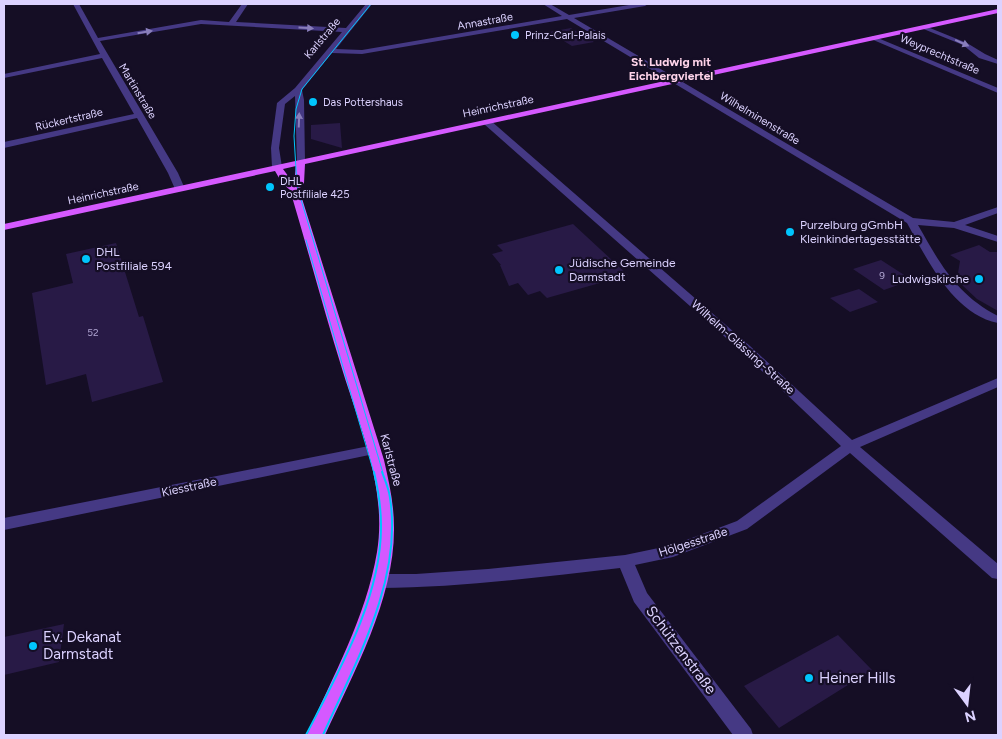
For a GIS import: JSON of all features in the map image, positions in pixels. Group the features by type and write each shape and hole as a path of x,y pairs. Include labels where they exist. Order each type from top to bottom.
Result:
{"main road":[{"name":"Heinrichstraße","path":"4,227 998,11"},
{"path":"294,189 299,183 301,162"},
{"name":"Karlstraße","path":"277,168 285,181 294,189 374,450 385,497 385,549 379,581 362,631 316,735"}],"street":[{"name":"Martinstraße","path":"76,4 174,173 180,189"},
{"path":"231,24 245,4"},
{"name":"Karlstraße","path":"277,168 275,148 281,103 298,90 369,4"},
{"name":"Wilhelminenstraße","path":"546,4 911,221"},
{"name":"Annastraße","path":"329,51 362,52 645,4"},
{"path":"96,40 201,22 347,30"},
{"path":"923,27 966,44 982,56 998,62"},
{"name":"Weyprechtstraße","path":"873,38 998,91"},
{"path":"4,76 104,55"},
{"path":"298,90 300,100 301,162"},
{"name":"Rückertstraße","path":"4,145 139,115"},
{"name":"Wilhelm-Glässing-Straße","path":"487,122 746,348 850,446 998,574"},
{"path":"955,224 998,210"},
{"path":"911,221 955,224 998,239"},
{"path":"911,221 954,292 998,320"},
{"name":"Hölgesstraße","path":"379,581 422,581 488,576 625,561 673,551 712,538 742,525 850,446 998,382"},
{"name":"Kiesstraße","path":"4,524 374,450"},
{"name":"Schützenstraße","path":"625,561 640,596 744,735"}],"building":[{"path":"571,28 594,42 572,46 549,32"},
{"path":"340,123 342,148 311,139 311,125"},
{"path":"573,224 628,275 547,298 540,291 528,295 518,283 509,286 501,265 492,254 503,251 497,245"},
{"path":"116,243 139,317 143,316 163,382 92,402 86,374 46,385 32,293 73,283 66,254"},
{"name":"Ludwigskirche","path":"979,245 990,252 998,252 998,311 977,299 962,285 958,273 960,261 950,255"},
{"path":"881,260 912,280 884,290 853,269"},
{"path":"859,289 878,302 850,312 830,298"},
{"name":"Ev. Dekanat Darmstadt","path":"64,624 59,662 4,675 4,637"},
{"name":"Heiner Hills","path":"838,635 872,670 779,728 744,686"}],"tram line":[{"path":"371,4 302,89 296,109 294,136 297,186 383,473"},
{"path":"306,240 374,473"},
{"path":"306,735 356,634 374,579 381,525 379,498 374,472"},
{"path":"323,735 362,650 383,590 390,560 392,529 389,495 382,472"}],"place":[{"name":"Prinz-Carl-Palais","path":"515,35"},
{"name":"Das Pottershaus","path":"313,102"},
{"name":"DHL Postfiliale 425","path":"270,187"},
{"name":"Purzelburg gGmbH Kleinkindertagesstätte","path":"790,232"},
{"name":"DHL Postfiliale 594","path":"86,259"},
{"name":"Jüdische Gemeinde Darmstadt","path":"559,270"},
{"name":"Ludwigskirche","path":"979,279"},
{"name":"Ev. Dekanat Darmstadt","path":"33,646"},
{"name":"Heiner Hills","path":"809,678"}],"district":[{"name":"St. Ludwig mit Eichbergviertel","path":"671,69"}]}
